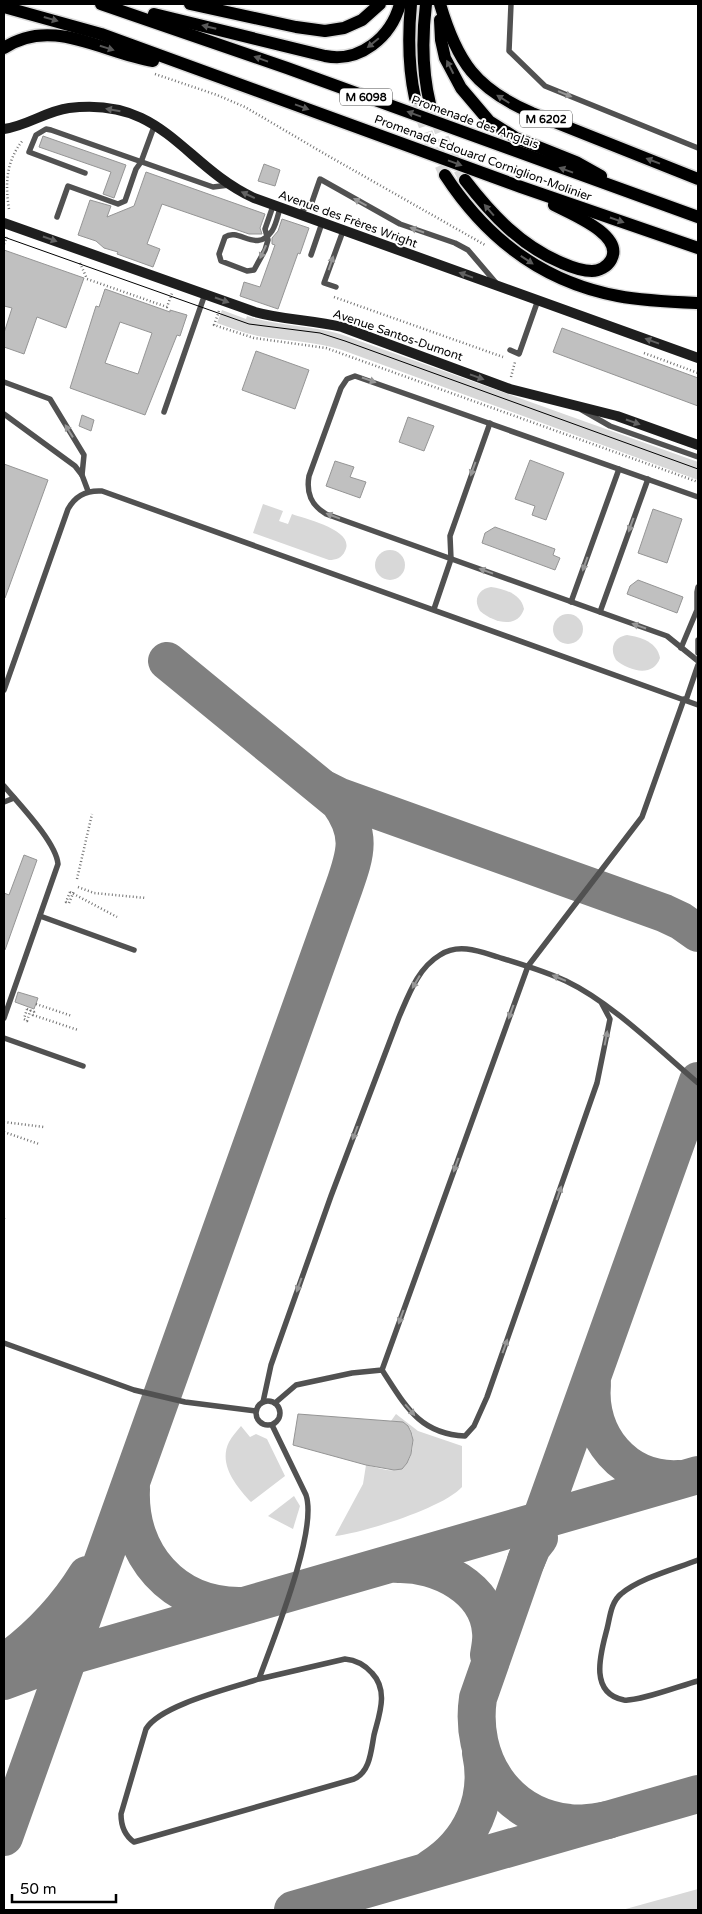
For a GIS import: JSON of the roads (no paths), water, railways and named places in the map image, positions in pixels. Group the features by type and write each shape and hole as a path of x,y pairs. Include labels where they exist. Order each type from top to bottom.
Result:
{"main road":[{"path":"102,4 178,19 325,56 342,58 362,52 382,36 392,23 400,4"},
{"name":"Promenade des Anglais","path":"102,4 184,31 698,217"},
{"path":"190,4 296,27 325,31 344,28 362,20 380,4"},
{"path":"411,4 408,35 409,58 415,98"},
{"path":"426,4 423,52 426,89 430,104"},
{"name":"M 6202","path":"440,4 441,40 445,58 461,88 489,121 516,138 576,162 629,192"},
{"name":"M 6202","path":"440,4 454,44 462,60 474,76 489,90 509,104 698,179"},
{"name":"Promenade Edouard Corniglion-Molinier","path":"4,7 101,34 521,187 698,248"},
{"path":"4,48 30,37 42,35 64,36 148,60 190,67"},
{"name":"Avenue des Frères Wright","path":"4,129 15,127 54,111 84,107 126,112 155,124 183,144 229,185 254,198 698,358"},
{"path":"445,175 476,218 526,259 546,271 582,287 620,297 698,303"},
{"path":"465,180 493,215 535,250 552,259 582,270 593,272 607,265 612,259 613,250 612,243 606,236 586,222 521,187"},
{"name":"Avenue Santos-Dumont","path":"4,222 176,283 203,297 266,315 342,327 510,389 617,416 698,445"}],"lane":[{"path":"511,4 510,51 546,86 698,148"},
{"path":"57,217 68,186 118,204 126,201 136,170 141,162 155,124"},
{"path":"85,173 29,152 36,135 46,129 51,130 214,187 229,185"},
{"path":"298,215 312,202 320,179 400,224 455,243 468,250 498,286"},
{"path":"267,236 268,240 265,250 252,271 224,263 220,259 219,254 224,239 228,235 252,241 260,240 267,236 272,230 277,207"},
{"path":"310,254 322,223"},
{"path":"334,287 324,283 343,231"},
{"path":"164,412 203,297"},
{"path":"510,350 519,354 538,300"},
{"path":"698,497 361,378 351,377 347,379 341,388 309,476 308,492 318,509 326,514 667,636 698,661"},
{"path":"4,382 50,399 84,455 82,475"},
{"path":"572,405 610,426 698,457"},
{"path":"5,416 72,464 82,475 88,491"},
{"path":"434,609 452,559 450,536 490,423"},
{"path":"571,602 619,469"},
{"path":"600,612 648,479"},
{"path":"4,690 68,509 75,498 88,491 102,491 698,705"},
{"path":"681,648 697,610 696,592 698,587"},
{"path":"698,640 698,653"},
{"path":"382,1370 528,966 642,817 698,665"},
{"path":"4,786 52,845 57,858 57,868 4,1018"},
{"path":"4,802 14,798"},
{"path":"40,916 134,950"},
{"path":"263,1402 275,1403 280,1409 279,1421 272,1425 264,1425 258,1420 256,1411 263,1402 271,1365 331,1196 399,1017 411,990 425,966 441,954 458,948 475,950 528,966 567,981 602,1002 698,1083"},
{"path":"382,1370 408,1408 423,1424 449,1435 465,1436 474,1426 487,1397 597,1083 610,1019 602,1002"},
{"path":"4,1038 83,1066"},
{"path":"4,1343 134,1390 185,1402 256,1411"},
{"path":"275,1403 296,1385 352,1373 382,1370"},
{"path":"260,1679 301,1558 309,1511 306,1495 272,1425"},
{"path":"698,1560 644,1581 621,1594 616,1599 598,1665 603,1684 611,1694 623,1699 636,1699 698,1681"},
{"path":"345,1659 358,1662 369,1669 379,1682 382,1702 365,1770 358,1777 335,1785 134,1842 123,1828 121,1814 149,1723 166,1711 260,1679 345,1659"}],"tunnel":[{"path":"415,98 429,139 445,175"},
{"path":"430,104 445,143 465,180"}],"tram line":[{"path":"4,237 249,324 320,333 345,341 698,469"}]}
